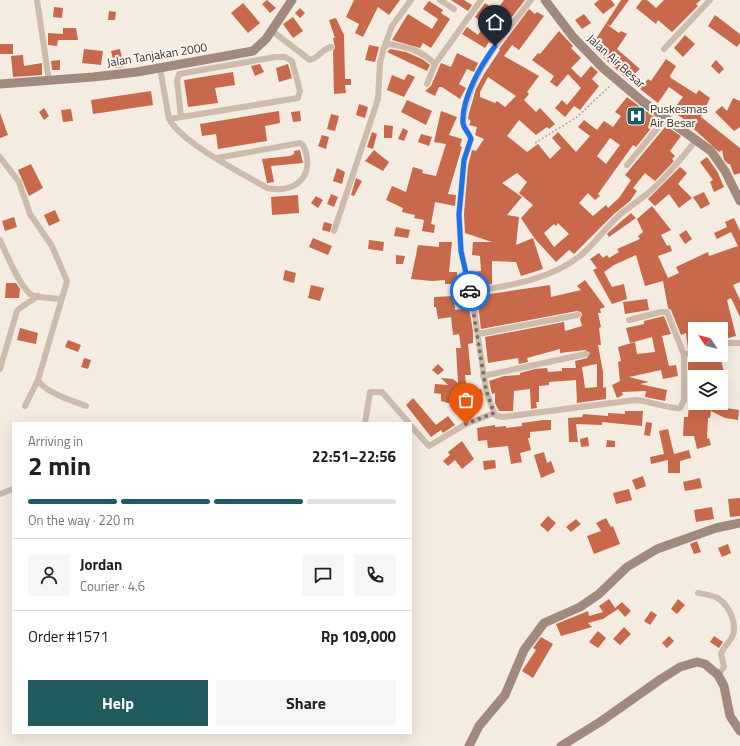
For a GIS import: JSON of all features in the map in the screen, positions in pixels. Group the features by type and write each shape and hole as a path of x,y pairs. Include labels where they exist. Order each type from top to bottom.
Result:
{"street":[{"path":"37,0 49,81"},
{"name":"Jalan Tanjakan 2000","path":"0,84 114,75 253,51 263,44 292,0"},
{"path":"334,231 378,99 380,63 385,45 392,26 411,0"},
{"path":"440,0 454,9"},
{"path":"427,84 435,64 481,0"},
{"path":"531,0 500,38 479,71 470,93 463,117 465,131 471,139 464,160 459,227 461,251 471,292 483,376 494,413 497,416 509,417 635,400 647,400 677,409 683,405 684,355 667,312 660,312 629,320"},
{"name":"Jalan Air Besar","path":"545,0 573,38 617,80 666,118 697,139 717,158 740,201"},
{"path":"664,49 710,0"},
{"path":"272,31 310,60 318,58 326,48 331,47"},
{"path":"385,45 409,47 427,56 435,64"},
{"path":"169,119 298,98 300,91 292,61 285,57 275,57 179,74 177,81 181,117"},
{"path":"160,68 169,119 178,132 217,158 271,189 293,187 300,183 305,174 308,158 303,145 300,143 217,158"},
{"path":"627,165 666,118"},
{"path":"471,292 524,281 572,262 589,248 616,219 653,188 697,139"},
{"path":"0,158 19,182 30,214 52,246 67,281 38,380 25,406"},
{"path":"0,240 29,293 38,296 62,299"},
{"path":"0,369 17,311 38,296"},
{"path":"478,334 578,315"},
{"path":"728,343 740,344"},
{"path":"684,355 688,353"},
{"path":"483,376 586,354"},
{"path":"38,380 40,384 48,390 86,406"},
{"path":"365,422 370,392 382,392 408,422"},
{"path":"412,427 428,446 466,424 494,413"},
{"path":"0,494 12,489"},
{"path":"469,746 479,726 505,695 524,650 544,623 580,607 599,594 627,567 657,549 698,533 728,524 740,523"},
{"path":"698,593 711,595 720,599 726,606 734,621 733,635 720,654 724,667 718,675"},
{"path":"561,746 600,722 680,667 697,662 705,664 718,675 724,686 730,716 740,732"}],"path":[{"path":"535,143 577,117 617,80"}],"building":[{"path":"267,0 276,8 270,13 262,4"},
{"path":"354,0 400,0 389,15 378,7 363,37 355,33 359,24 346,17"},
{"path":"451,0 464,0 472,5 468,11"},
{"path":"504,0 525,0 491,44 489,42 485,48 462,34 467,27 478,35 485,24 475,17 485,3 496,11"},
{"path":"599,0 611,0 615,5 603,14 594,4"},
{"path":"621,0 629,0 610,26 606,24 619,33 621,31 627,34 617,49 640,69 628,80 587,43 594,37 596,39"},
{"path":"642,0 647,0 656,8 664,0 701,0 696,4 698,6 672,32 658,20 656,24 636,8"},
{"path":"429,1 443,10 441,13 450,19 431,48 423,43 420,48 392,40 408,14 432,29 438,19 423,9"},
{"path":"243,3 260,23 248,33 231,13"},
{"path":"54,7 63,8 62,18 53,17"},
{"path":"300,8 305,13 300,18 295,13"},
{"path":"529,9 535,14 537,12 544,16 519,50 512,45 504,56 539,76 527,92 529,94 524,100 536,112 540,108 555,124 549,129 547,127 536,135 519,120 507,136 527,152 538,144 550,159 561,148 552,138 558,132 576,152 590,136 578,127 584,120 597,130 604,121 613,127 621,116 615,112 627,97 658,120 636,147 633,145 598,194 600,196 595,200 588,193 579,203 593,216 606,205 608,208 619,198 631,180 625,175 666,126 681,136 670,151 675,156 672,159 674,161 658,178 655,181 645,173 633,188 637,191 630,201 614,214 574,254 569,250 556,262 535,239 521,218 533,205 519,193 527,182 517,173 502,183 522,197 507,215 519,217 516,245 533,238 543,269 521,276 516,262 492,261 492,284 474,287 470,272 481,271 480,256 472,255 473,242 492,242 465,233 464,214 468,166 472,150 476,151 484,139 475,135 477,127 469,125 471,121 468,119 476,89 500,50 499,49","holes":["488,77 516,96 505,107 497,101 495,103 480,97 480,92","610,138 620,145 606,164 597,156","558,223 569,234 554,247 544,233 554,224 556,226"]},
{"path":"109,11 116,12 115,20 108,20"},
{"path":"584,14 591,23 582,29 575,20"},
{"path":"715,15 740,34 740,43 737,47 708,26"},
{"path":"293,17 303,31 293,38 283,24"},
{"path":"336,18 344,35 345,79 351,79 351,85 345,85 346,93 334,94 333,51 335,48 333,38 335,38 329,20"},
{"path":"63,28 76,28 78,40 58,40 57,46 48,45 48,33 63,34"},
{"path":"559,31 573,46 571,48 581,58 571,68 581,78 591,66 598,72 592,79 599,86 580,110 574,106 565,117 555,108 562,100 567,105 581,88 568,74 557,87 550,82 554,76 532,60 538,53 540,54"},
{"path":"685,35 695,44 683,57 674,48"},
{"path":"0,44 13,44 13,54 0,54"},
{"path":"369,45 379,47 375,62 365,60"},
{"path":"84,49 103,51 101,65 82,63"},
{"path":"120,49 124,67 115,68 111,51"},
{"path":"390,49 406,52 422,59 430,65 427,71 387,52"},
{"path":"457,53 478,63 474,72 467,69 459,84 466,88 460,99 442,87 439,87 435,96 425,91 431,86 441,63 451,67"},
{"path":"23,55 24,66 42,63 42,75 13,77 11,56"},
{"path":"666,59 676,66 670,76 671,78 696,94 699,90 710,98 701,117 740,148 740,173 734,175 730,164 724,160 722,150 719,152 695,130 683,123 685,120 672,111 683,97 669,87 658,103 640,89 648,79 651,81"},
{"path":"60,60 60,70 52,70 51,61"},
{"path":"716,60 724,69 719,74 711,66"},
{"path":"260,64 264,72 255,76 251,66"},
{"path":"288,64 292,78 279,82 276,68"},
{"path":"233,72 235,85 215,88 218,103 188,107 184,80"},
{"path":"408,74 415,77 404,97 387,90 392,75 404,80"},
{"path":"151,91 153,105 93,114 91,100"},
{"path":"733,98 740,101 740,127 734,131 715,112 722,106 727,111"},
{"path":"407,100 432,111 426,125 401,112"},
{"path":"359,104 368,107 365,118 356,115"},
{"path":"44,108 49,116 44,120 39,112"},
{"path":"71,109 73,121 63,122 61,110"},
{"path":"279,111 280,123 265,126 267,141 218,149 216,134 202,136 200,124"},
{"path":"300,111 301,121 293,122 291,112"},
{"path":"441,111 457,117 449,135 462,139 460,146 462,147 448,194 456,195 455,206 435,202 431,224 435,225 434,233 422,231 424,220 414,218 415,215 402,212 403,208 386,200 392,186 406,192 413,167 423,170 422,173 436,176 446,144 434,142"},
{"path":"0,113 8,135 0,138"},
{"path":"331,114 339,116 335,131 327,129"},
{"path":"384,125 393,126 392,138 384,138"},
{"path":"403,128 408,131 404,141 398,139"},
{"path":"372,132 377,134 373,149 367,147"},
{"path":"421,134 432,137 429,146 418,142"},
{"path":"322,135 329,137 326,149 318,146"},
{"path":"300,150 303,163 271,166 274,182 267,183 262,159 290,156 294,154 294,151"},
{"path":"374,150 389,162 383,171 365,161"},
{"path":"707,157 717,171 724,187 714,192 710,182 713,180 700,162"},
{"path":"31,164 43,188 29,196 18,170"},
{"path":"680,167 687,173 678,184 692,198 679,208 669,194 655,206 648,199"},
{"path":"337,168 345,172 342,184 333,181"},
{"path":"356,178 362,181 354,196 351,195"},
{"path":"704,192 710,204 701,209 693,197"},
{"path":"331,194 338,197 334,207 327,204"},
{"path":"298,195 299,213 272,215 271,197"},
{"path":"316,196 323,200 318,208 311,203"},
{"path":"652,206 671,230 661,235 667,246 670,245 672,251 658,256 668,278 679,273 676,267 708,252 709,256 738,246 731,232 717,239 714,233 727,227 725,222 734,218 740,231 740,282 733,285 740,300 740,317 731,298 727,300 736,336 728,338 728,322 688,322 688,349 686,333 681,335 671,310 668,308 663,281 645,286 636,255 614,265 604,272 612,287 624,284 627,299 612,304 593,270 597,268 590,259 599,253 603,258 607,255 609,258 619,252 617,249 640,239 638,236 643,232 637,219"},
{"path":"55,210 60,221 49,226 44,215"},
{"path":"631,213 636,218 609,237 607,234"},
{"path":"14,217 17,227 5,231 2,221"},
{"path":"324,222 332,224 330,232 322,230"},
{"path":"396,227 410,230 408,238 394,236"},
{"path":"686,230 692,239 685,244 679,235"},
{"path":"313,238 332,246 328,255 309,247"},
{"path":"369,240 384,242 383,251 368,249"},
{"path":"439,242 452,242 449,272 457,272 457,284 445,284 445,280 432,281 411,279 418,245 439,247"},
{"path":"396,255 405,256 403,264 396,264"},
{"path":"285,270 296,273 294,283 283,280"},
{"path":"585,280 605,307 600,309 601,313 598,313 601,327 599,328 601,345 598,345 603,372 603,388 606,387 606,399 577,403 576,380 549,382 549,385 539,386 539,402 536,402 537,408 531,409 530,389 514,391 513,411 499,411 495,403 495,393 492,394 489,381 504,376 520,375 520,373 535,369 547,368 548,372 562,371 562,368 576,368 575,361 587,358 590,353 585,350 560,353 560,349 527,358 528,362 519,364 518,358 488,363 485,337 564,322 565,331 582,326 580,319 582,315 581,312 577,311 481,329 477,296 550,285 551,297 581,290 577,286","holes":["597,364 597,387 585,388 582,367"]},
{"path":"6,283 16,283 20,289 19,298 5,298"},
{"path":"311,285 324,288 320,301 308,298"},
{"path":"454,296 455,310 469,308 473,331 473,343 468,344 471,375 465,375 467,392 481,389 483,395 478,397 481,408 469,412 470,414 463,416 460,406 465,402 448,403 441,401 441,394 434,393 435,384 448,385 441,378 453,379 458,383 456,348 461,348 459,334 453,335 451,317 438,319 436,307 434,307 434,297"},
{"path":"647,299 649,310 625,314 623,302"},
{"path":"664,316 671,334 662,336 669,366 676,365 678,376 663,379 661,370 629,377 649,382 640,384 667,390 665,401 645,397 646,391 622,392 623,395 617,398 612,385 620,381 618,362 621,361 618,347 635,342 637,354 655,352 652,337 630,343 626,328 644,324 644,321"},
{"path":"20,328 38,333 36,344 17,340"},
{"path":"68,340 81,345 78,352 65,347"},
{"path":"84,358 91,360 88,369 81,367"},
{"path":"688,362 722,362 723,370 688,370"},
{"path":"438,364 444,370 438,375 432,370"},
{"path":"413,398 436,425 448,416 455,425 443,433 441,430 431,437 406,405"},
{"path":"728,408 739,410 738,420 725,418 711,411 710,418 708,418 707,439 709,438 711,445 697,449 694,436 683,436 684,417 688,417 688,410 728,410"},
{"path":"625,411 643,411 642,426 602,422 602,425 576,424 578,442 569,442 568,418 582,417 583,414 608,416 608,413 625,414"},
{"path":"551,420 551,430 530,432 530,438 528,438 531,450 520,453 522,462 511,464 508,446 488,448 487,440 478,441 477,428 495,425 495,427 506,426 506,428 522,426 522,423"},
{"path":"646,422 652,423 650,436 644,435"},
{"path":"668,429 674,454 689,450 691,458 680,461 680,473 668,473 668,460 651,464 650,457 664,454 659,431"},
{"path":"588,437 589,446 581,447 580,439"},
{"path":"607,440 615,441 615,447 606,447"},
{"path":"462,441 474,459 462,469 455,460 448,466 443,461 450,455 448,452"},
{"path":"544,452 547,463 551,461 555,472 541,478 534,455"},
{"path":"495,460 496,468 484,470 483,461"},
{"path":"643,476 646,486 636,490 632,480"},
{"path":"700,478 702,488 685,491 683,482"},
{"path":"629,489 632,500 616,504 613,493"},
{"path":"740,498 740,516 730,517 728,499"},
{"path":"712,507 714,519 696,522 694,510"},
{"path":"548,516 556,523 548,532 540,525"},
{"path":"606,518 611,527 613,526 620,544 594,554 587,536 601,531 596,523"},
{"path":"576,519 581,524 571,532 566,527"},
{"path":"697,541 701,552 694,554 690,544"},
{"path":"728,544 731,553 722,557 718,548"},
{"path":"609,599 615,608 622,602 631,611 625,617 618,609 603,619 588,623 592,627 561,636 556,624 588,611 589,616 603,612 599,606"},
{"path":"678,599 685,605 677,614 671,609"},
{"path":"651,611 657,615 650,625 644,621"},
{"path":"624,627 631,634 620,645 613,639"},
{"path":"598,631 606,638 598,648 589,642"},
{"path":"669,636 674,641 667,648 662,643"},
{"path":"714,636 723,642 719,648 710,642"},
{"path":"541,637 553,644 533,678 522,671 536,650 533,648"}],"way so far":[{"path":"466,424 494,413 486,390 470,291"}],"place":[{"name":"Puskesmas Air Besar","path":"636,116"}],"route":[{"path":"470,291 461,251 459,227 464,160 471,139 470,135 465,131 463,117 474,80 495,46"}]}
